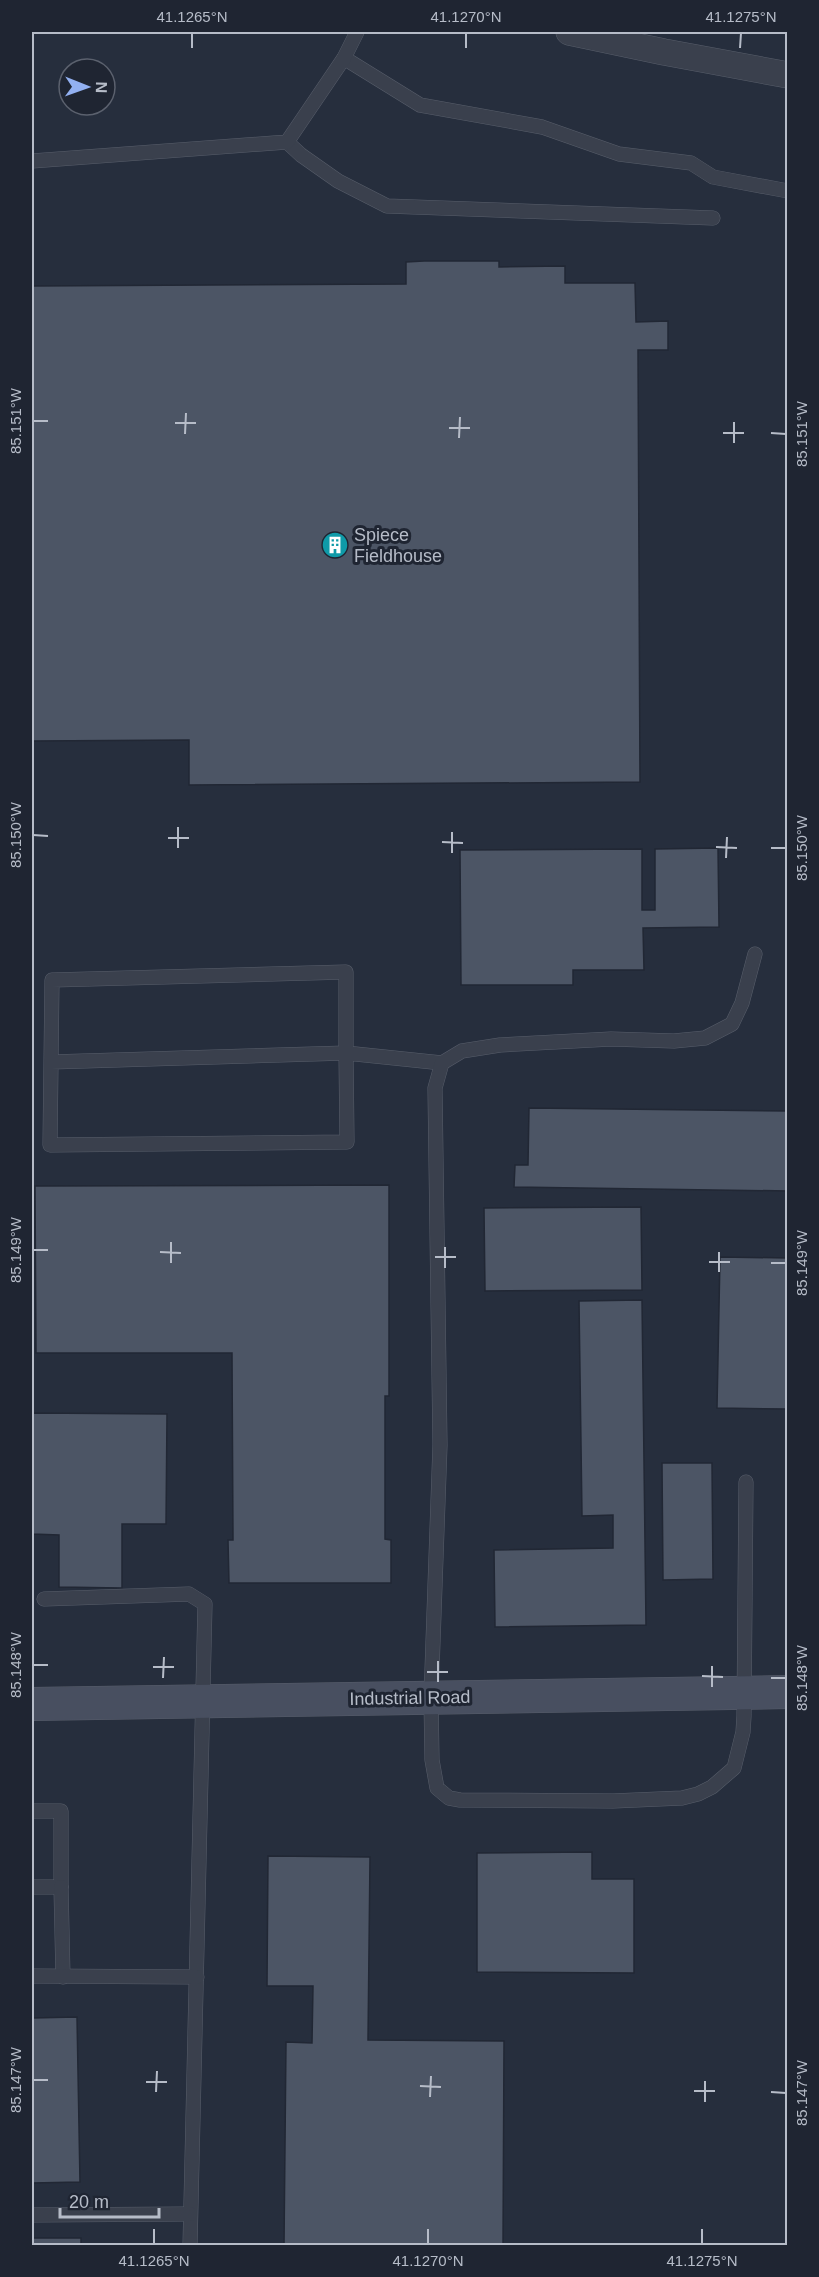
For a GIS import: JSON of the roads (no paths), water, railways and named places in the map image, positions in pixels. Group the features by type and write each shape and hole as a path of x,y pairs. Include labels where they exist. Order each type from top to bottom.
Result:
{"street":[{"path":"570,32 788,75"},
{"name":"Industrial Road","path":"32,1704 788,1692"}],"lane":[{"path":"287,142 344,58 357,32"},
{"path":"344,58 420,105 542,128 619,154 691,163 713,177 788,191"},
{"path":"32,161 287,142 301,155 338,181 387,206 713,218"},
{"path":"51,1062 346,1053 442,1063 462,1051 500,1045 611,1040 674,1041 705,1038 732,1024 742,1003 755,954"},
{"path":"346,972 346,1053 347,1142 50,1145 52,980 346,972"},
{"path":"442,1063 435,1088 440,1445 431,1698 434,1778 437,1788 449,1798 613,1801 682,1798 712,1787 734,1768 743,1732 746,1482"},
{"path":"44,1599 189,1594 205,1604 189,2246"},
{"path":"32,1811 61,1811 63,1977"},
{"path":"32,1887 61,1887"},
{"path":"32,1976 197,1977"},
{"path":"32,2215 190,2214"}],"place":[{"name":"Spiece Fieldhouse","path":"335,545"}]}
